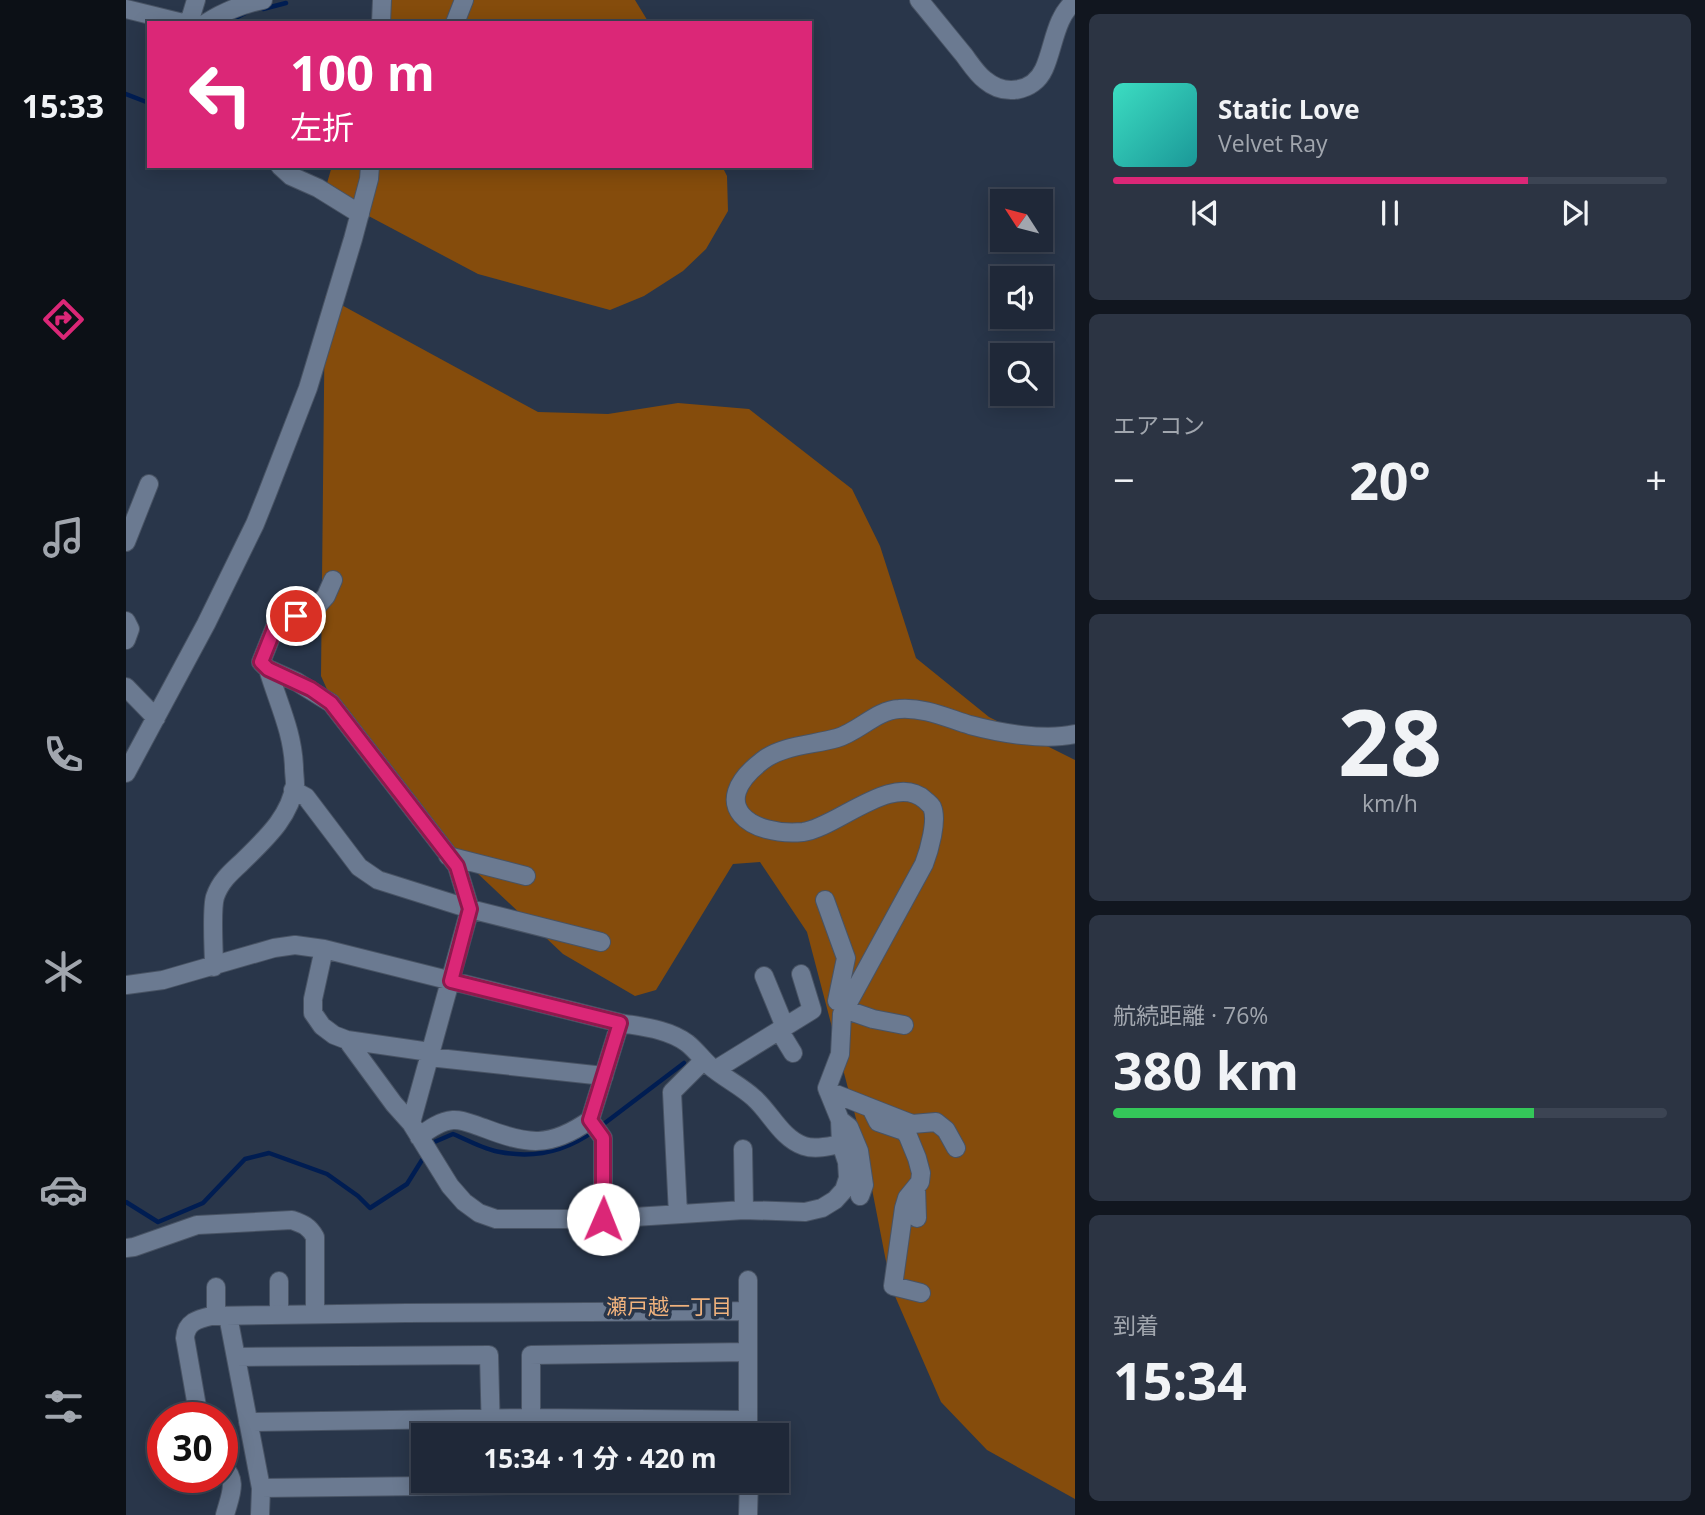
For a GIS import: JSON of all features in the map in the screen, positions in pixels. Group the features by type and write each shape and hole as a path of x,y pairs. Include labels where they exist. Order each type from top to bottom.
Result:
{"street":[{"path":"190,21 196,0"},
{"path":"210,21 250,2 263,0"},
{"path":"381,21 382,0"},
{"path":"456,21 464,0"},
{"path":"919,0 985,80 1003,90 1020,90 1034,83 1044,71 1058,27 1073,1"},
{"path":"126,9 175,21"},
{"path":"282,168 291,176 318,188 360,214"},
{"path":"126,773 206,624 255,524 308,388 372,170"},
{"path":"126,542 149,484"},
{"path":"333,580 326,596 318,605 275,627 261,662 268,669 304,685 331,703 457,866 470,909 429,1054 415,1130"},
{"path":"126,621 130,629 126,640"},
{"path":"214,967 214,900 219,888 226,877 272,834 286,812 295,784 294,749 268,669"},
{"path":"126,687 156,718"},
{"path":"841,1008 924,864 934,826 932,808 922,797 908,791 891,793 853,809 822,827 804,832 775,832 749,821 736,807 736,790 747,774 764,759 782,751 840,737 886,711 899,708 934,712 971,725 1026,736 1075,734"},
{"path":"293,790 306,797 359,867 378,880 470,909 601,942"},
{"path":"448,856 526,876"},
{"path":"346,1040 415,1130 450,1186 464,1202 479,1213 496,1219 603,1219 744,1210 805,1212 822,1208 844,1190 848,1178 840,1120 827,1088 840,1054 846,958 825,900"},
{"path":"841,1008 857,963 874,934"},
{"path":"126,985 163,980 274,948 295,945 324,949 620,1023 665,1031 687,1043 709,1065 752,1095 788,1137 804,1146 820,1148 842,1144"},
{"path":"324,949 313,999 313,1013 322,1026 334,1035 346,1040 429,1054 604,1076"},
{"path":"678,1214 672,1092 709,1065 812,1010 802,974"},
{"path":"764,976 793,1053"},
{"path":"841,1008 873,1019 905,1025"},
{"path":"603,1219 604,1160 594,1126 604,1076 620,1023"},
{"path":"828,1091 912,1124 936,1122 946,1130 956,1148"},
{"path":"871,1108 878,1122 904,1131 908,1136 921,1172 920,1182 907,1198 904,1208 893,1286 920,1293"},
{"path":"415,1130 452,1120 465,1120 516,1140 535,1142 552,1140 594,1126"},
{"path":"840,1120 849,1127 859,1151 864,1185 860,1196"},
{"path":"743,1149 744,1210"},
{"path":"916,1186 917,1218"},
{"path":"126,1248 197,1225 292,1220 310,1228 314,1237 315,1314"},
{"path":"748,1280 748,1423"},
{"path":"279,1281 279,1315"},
{"path":"216,1287 222,1316 236,1357 261,1489 260,1515"},
{"path":"196,1402 185,1338 189,1325 196,1320 222,1316 315,1314 748,1311"},
{"path":"531,1418 531,1355 748,1352"},
{"path":"236,1357 489,1355 491,1423"},
{"path":"509,1423 531,1418 652,1423"},
{"path":"248,1422 411,1425"},
{"path":"261,1489 411,1485"},
{"path":"225,1515 230,1493"},
{"path":"748,1515 749,1493"}],"shaded area":[{"path":"385,0 635,0 648,21 376,21"},
{"path":"331,168 723,168 727,176 728,211 706,249 683,271 644,296 610,310 478,274 325,190"},
{"path":"325,296 538,412 608,414 678,403 749,409 852,489 880,546 916,658 989,717 1075,760 1075,1499 987,1450 941,1402 891,1287 865,1153 807,932 760,862 733,864 656,990 635,996 563,954 457,854 345,729 321,676"}],"waterway":[{"path":"263,9 286,3"},
{"path":"230,21 247,12"},
{"path":"126,94 147,102"},
{"path":"601,1126 684,1063"},
{"path":"432,1143 453,1134 494,1151 538,1154 572,1144 594,1131"},
{"path":"126,1202 158,1222 203,1203 245,1159 269,1153 327,1174 370,1208 407,1184 422,1160"}],"district":[{"name":"瀬戸越一丁目","path":"669,1307"}],"route":[{"path":"296,616 275,627 261,662 268,669 311,689 331,703 457,866 470,909 451,981 620,1023 590,1120 603,1138 603,1219"}]}
